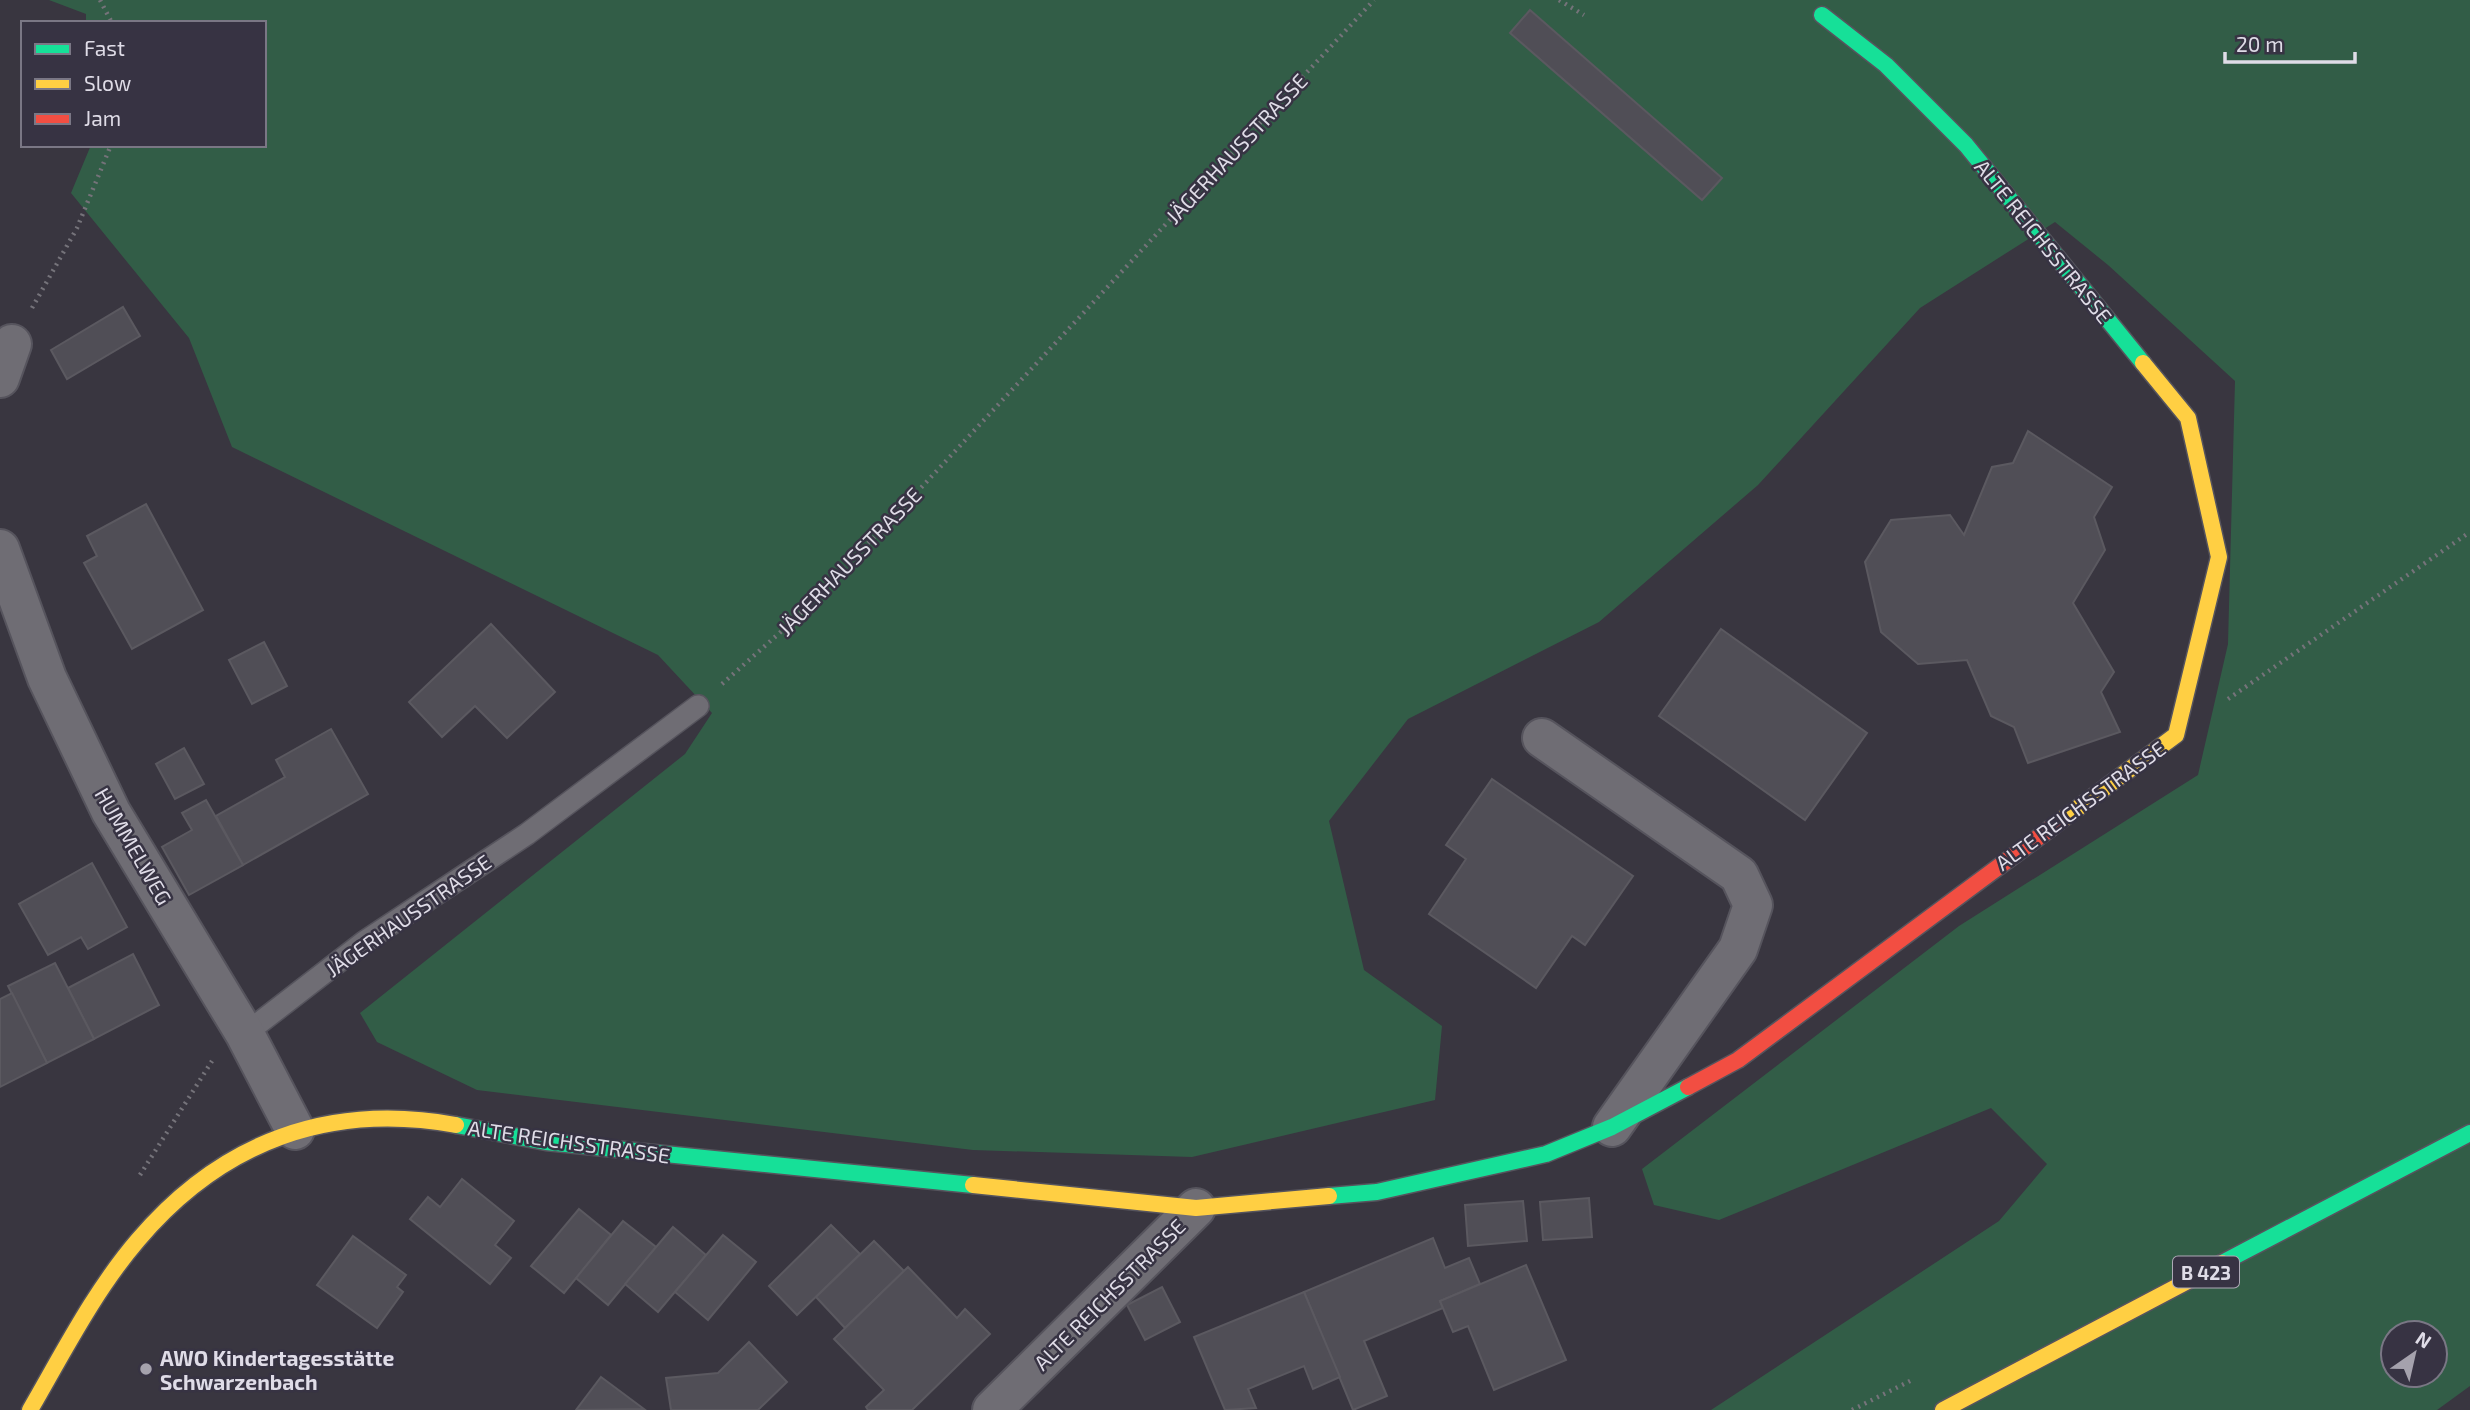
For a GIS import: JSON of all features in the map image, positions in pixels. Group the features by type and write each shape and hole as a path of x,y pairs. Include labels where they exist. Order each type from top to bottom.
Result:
{"street":[{"name":"ALTE REICHSSTRASSE","path":"30,1410 76,1329 138,1240 196,1182 245,1153 295,1130 342,1120 411,1117 546,1142 1196,1208 1377,1192 1546,1154 1612,1127 1738,1060 2176,735 2219,558 2188,418 1966,145 1886,65 1822,15"},
{"name":"HUMMELWEG","path":"0,549 47,678 111,812 245,1034 295,1130"},
{"path":"1542,738 1739,875 1753,905 1738,949 1612,1127"},
{"name":"B 423","path":"1943,1410 2470,1133"},
{"name":"ALTE REICHSSTRASSE","path":"992,1410 1196,1208"}],"lane":[{"name":"JÄGERHAUSSTRASSE","path":"245,1034 364,942 527,834 698,706"}],"path":[{"path":"100,0 111,21"},
{"name":"JÄGERHAUSSTRASSE","path":"698,706 793,621 905,505 1374,0"},
{"path":"1559,0 1584,15"},
{"path":"6,361 77,228 110,147"},
{"path":"2176,735 2470,532"},
{"path":"137,1179 214,1058 245,1034"}],"green space":[{"path":"49,0 2470,0 2470,1386 2437,1410 1711,1410 1999,1221 2047,1164 1991,1108 1719,1220 1654,1205 1642,1169 1959,926 2198,775 2228,644 2235,381 2108,265 2055,222 1920,308 1758,485 1599,622 1408,719 1329,821 1364,970 1442,1026 1435,1100 1192,1157 973,1150 477,1090 377,1042 360,1013 685,754 712,713 658,655 232,447 189,338 71,193 90,147 266,147 266,21 86,21 86,14"}],"building":[{"path":"1530,10 1722,178 1702,200 1510,33"},
{"path":"123,307 140,336 67,379 51,350"},
{"path":"2028,431 2112,487 2094,517 2105,550 2073,603 2114,672 2101,692 2120,732 2028,763 2014,727 1991,716 1967,660 1918,664 1881,632 1865,562 1891,520 1950,515 1964,535 1992,467 2013,463"},
{"path":"146,504 203,610 132,649 84,563 97,556 87,536"},
{"path":"491,624 555,692 507,738 475,706 442,737 409,702"},
{"path":"1721,629 1867,733 1805,820 1659,716"},
{"path":"264,642 287,686 252,704 229,660"},
{"path":"331,729 368,794 243,865 216,816 285,777 276,760"},
{"path":"184,748 204,784 175,799 156,764"},
{"path":"1492,779 1633,876 1585,945 1572,936 1536,988 1429,914 1466,859 1446,845"},
{"path":"206,800 243,865 189,895 162,847 192,830 182,813"},
{"path":"92,863 127,927 88,949 81,937 48,955 19,904"},
{"path":"133,954 159,1005 94,1039 68,988"},
{"path":"55,963 94,1039 47,1063 8,986"},
{"path":"12,993 47,1063 0,1087 0,999"},
{"path":"462,1179 514,1221 495,1245 511,1258 490,1284 410,1219 428,1197 440,1207"},
{"path":"1589,1198 1592,1237 1543,1240 1540,1202"},
{"path":"1523,1201 1527,1241 1468,1246 1465,1205"},
{"path":"579,1209 611,1235 564,1293 531,1266"},
{"path":"623,1221 656,1247 608,1305 576,1278"},
{"path":"831,1225 860,1254 797,1315 769,1286"},
{"path":"673,1227 706,1255 658,1312 625,1284"},
{"path":"723,1235 756,1262 708,1320 675,1292"},
{"path":"353,1236 406,1275 397,1287 403,1292 377,1328 317,1285"},
{"path":"1433,1238 1445,1268 1469,1258 1480,1284 1440,1301 1443,1308 1364,1341 1387,1396 1353,1410 1304,1292"},
{"path":"874,1241 904,1271 845,1328 816,1297"},
{"path":"1526,1265 1566,1360 1494,1390 1468,1326 1453,1332 1440,1301"},
{"path":"908,1267 957,1318 965,1309 990,1334 912,1410 868,1410 866,1407 884,1390 834,1339"},
{"path":"1162,1287 1180,1322 1145,1340 1127,1305"},
{"path":"1304,1292 1340,1377 1313,1389 1304,1366 1248,1389 1256,1408 1225,1410 1194,1337"},
{"path":"749,1342 787,1382 758,1410 671,1410 666,1378 718,1373"},
{"path":"601,1377 644,1409 576,1410"}],"traffic: fast":[{"path":"1822,15 1886,65 1966,145 2143,363"},
{"path":"1329,1196 1377,1192 1546,1154 1612,1127 1688,1087"},
{"path":"456,1125 546,1142 973,1185"},
{"path":"2222,1263 2470,1133"}],"traffic: slow":[{"path":"2055,825 2176,735 2219,557 2188,418 2143,363"},
{"path":"30,1410 80,1322 122,1259 171,1206 205,1177 242,1154 281,1137 322,1125 365,1119 410,1119 456,1125"},
{"path":"973,1185 1196,1208 1329,1196"},
{"path":"1943,1410 2222,1263"}],"traffic: jam":[{"path":"1688,1087 1738,1060 2055,825"}],"place":[{"name":"AWO Kindertagesstätte Schwarzenbach","path":"146,1369"}]}
